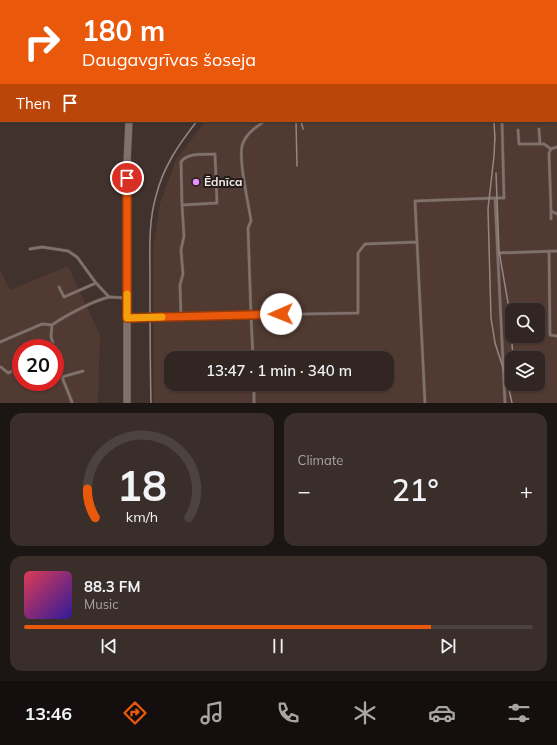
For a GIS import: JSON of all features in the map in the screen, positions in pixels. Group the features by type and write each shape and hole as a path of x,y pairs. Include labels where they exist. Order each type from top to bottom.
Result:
{"main road":[{"path":"127,403 127,163 129,122"}],"lane":[{"path":"252,351 248,228 251,221 241,157 242,144 248,134 263,122"},
{"path":"425,403 415,200 504,198 502,122"},
{"path":"540,129 540,144"},
{"path":"518,130 519,144 547,145 551,149"},
{"path":"551,149 557,147"},
{"path":"551,149 549,153 552,219"},
{"path":"181,317 181,250 184,236 182,204 181,162 184,158 190,155 215,154 217,203 182,204"},
{"path":"495,198 505,403"},
{"path":"551,211 557,214"},
{"path":"127,318 358,313 358,253 365,244 417,242"},
{"path":"30,249 42,247 68,251 77,257 96,283 109,297"},
{"path":"549,251 550,335 557,336"},
{"path":"498,253 557,251"},
{"path":"59,287 64,297 96,283"},
{"path":"0,342 42,324 52,325 61,318 109,297 127,298"},
{"path":"52,325 52,339"},
{"path":"1,367 8,373 12,371"},
{"path":"64,376 83,371"},
{"path":"64,382 72,402"},
{"path":"254,391 254,403"}],"shaded area":[{"path":"204,122 557,122 557,403 154,403 153,250 160,203 176,160"},
{"path":"68,266 100,335 98,403 0,403 0,269 10,290"}],"railway":[{"path":"151,403 150,248 153,206 159,185 167,166 178,147 196,122"},
{"path":"296,122 297,166"},
{"path":"301,122 303,129"},
{"path":"494,122 495,141"},
{"path":"495,135 488,209 491,318 495,343 507,380 512,403"},
{"path":"496,173 499,251 510,314 513,351"}],"slow traffic":[{"path":"127,294 127,318 162,317"}],"place":[{"name":"Ēdnīca","path":"196,182"}],"route":[{"path":"127,178 127,318 281,314"}]}
